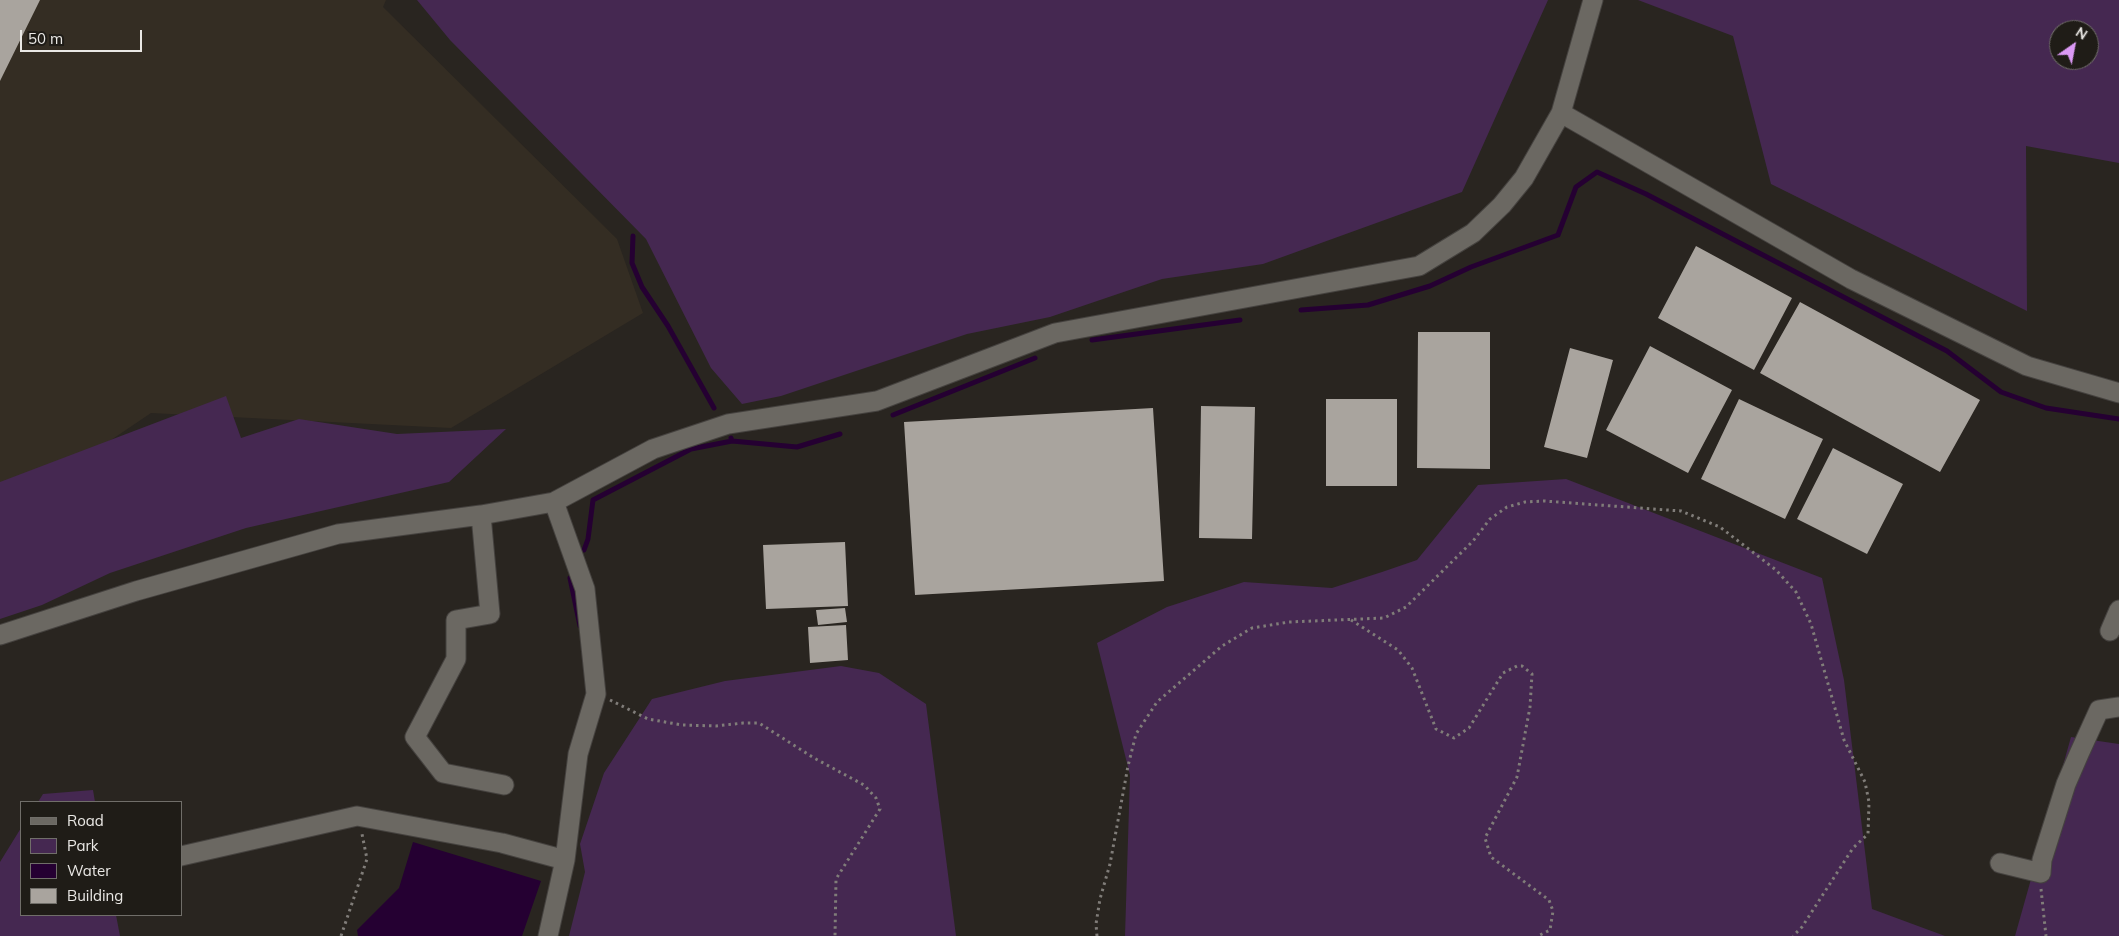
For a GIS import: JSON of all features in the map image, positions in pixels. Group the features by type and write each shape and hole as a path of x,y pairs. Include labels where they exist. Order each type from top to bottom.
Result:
{"street":[{"path":"0,635 136,591 338,534 481,515 554,502 653,449 728,424 877,401 1055,333 1419,266 1473,233 1502,205 1524,178 1562,113 1593,0"},
{"path":"1562,113 1851,279 2027,366 2119,393"},
{"path":"548,936 565,860 578,754 596,694 585,589 554,502"},
{"path":"481,515 490,614 456,620 456,659 415,737 443,773 504,785"},
{"path":"2110,631 2119,610"},
{"path":"2000,863 2041,873 2042,860 2066,784 2099,710 2119,707"},
{"path":"182,856 357,816 502,844 565,860"}],"path":[{"path":"1097,936 1096,924 1100,899 1110,864 1128,766 1136,734 1157,702 1222,646 1252,628 1289,622 1384,618 1406,607 1472,541 1490,519 1508,507 1525,502 1544,501 1681,511 1720,527 1776,570 1796,592 1811,624 1844,740 1865,782 1869,802 1868,834 1853,848 1802,927 1793,936"},
{"path":"1350,620 1398,650 1412,668 1436,729 1454,738 1469,728 1503,673 1517,666 1522,666 1532,674 1530,707 1517,777 1485,838 1491,856 1549,900 1553,911 1550,930 1538,936"},
{"path":"596,694 648,719 682,725 716,726 759,723 814,758 864,785 876,798 880,809 836,879 835,936"},
{"path":"340,936 367,858 357,816"},
{"path":"2041,873 2046,936"}],"shaded area":[{"path":"0,0 386,0 383,7 617,239 643,313 451,428 151,413 0,515"}],"green space":[{"path":"417,0 1548,0 1462,192 1263,264 1162,279 1050,317 967,334 781,396 742,404 711,368 646,239 450,40"},
{"path":"1638,0 2119,0 2119,163 2026,146 2027,311 1771,184 1733,36"},
{"path":"226,396 241,438 299,419 397,434 506,429 449,482 246,528 110,573 42,605 0,619 0,482"},
{"path":"1566,479 1822,578 1844,680 1872,909 1945,936 1125,936 1130,775 1097,643 1167,607 1244,582 1332,588 1417,560 1478,485"},
{"path":"841,666 879,673 926,704 956,936 569,936 585,872 580,844 604,773 652,699 725,681"},
{"path":"2071,737 2119,744 2119,936 2015,936"},
{"path":"93,790 95,801 39,801 43,794"},
{"path":"20,830 20,916 116,916 120,936 0,936 0,862"}],"water":[{"path":"413,842 541,881 522,936 358,936 357,930 399,888"}],"building":[{"path":"0,0 40,0 0,81"},
{"path":"1696,246 1792,298 1754,370 1658,318"},
{"path":"1800,302 1980,400 1940,472 1760,373"},
{"path":"1418,332 1490,332 1490,469 1417,468"},
{"path":"1650,346 1732,390 1688,473 1606,430"},
{"path":"1570,348 1613,360 1587,458 1544,447"},
{"path":"1326,399 1397,399 1397,486 1326,486"},
{"path":"1739,399 1823,439 1785,519 1701,479"},
{"path":"1201,406 1255,407 1252,539 1199,538"},
{"path":"1153,408 1164,581 915,595 904,422"},
{"path":"1833,448 1903,484 1867,554 1797,519"},
{"path":"845,542 848,606 766,609 763,545"},
{"path":"845,608 847,622 818,625 816,610"},
{"path":"846,625 848,660 810,663 808,627"}],"waterway":[{"path":"1301,310 1368,305 1430,286 1471,267 1558,235 1576,187 1597,172 1646,194 1947,351 2001,392 2046,408 2119,419"},
{"path":"633,236 632,263 642,287 668,326 714,408"},
{"path":"1092,340 1240,320"},
{"path":"893,415 1035,358"},
{"path":"731,438 732,441 797,447 840,434"},
{"path":"584,550 588,539 593,500 691,449 732,441"},
{"path":"570,578 580,626"}]}
